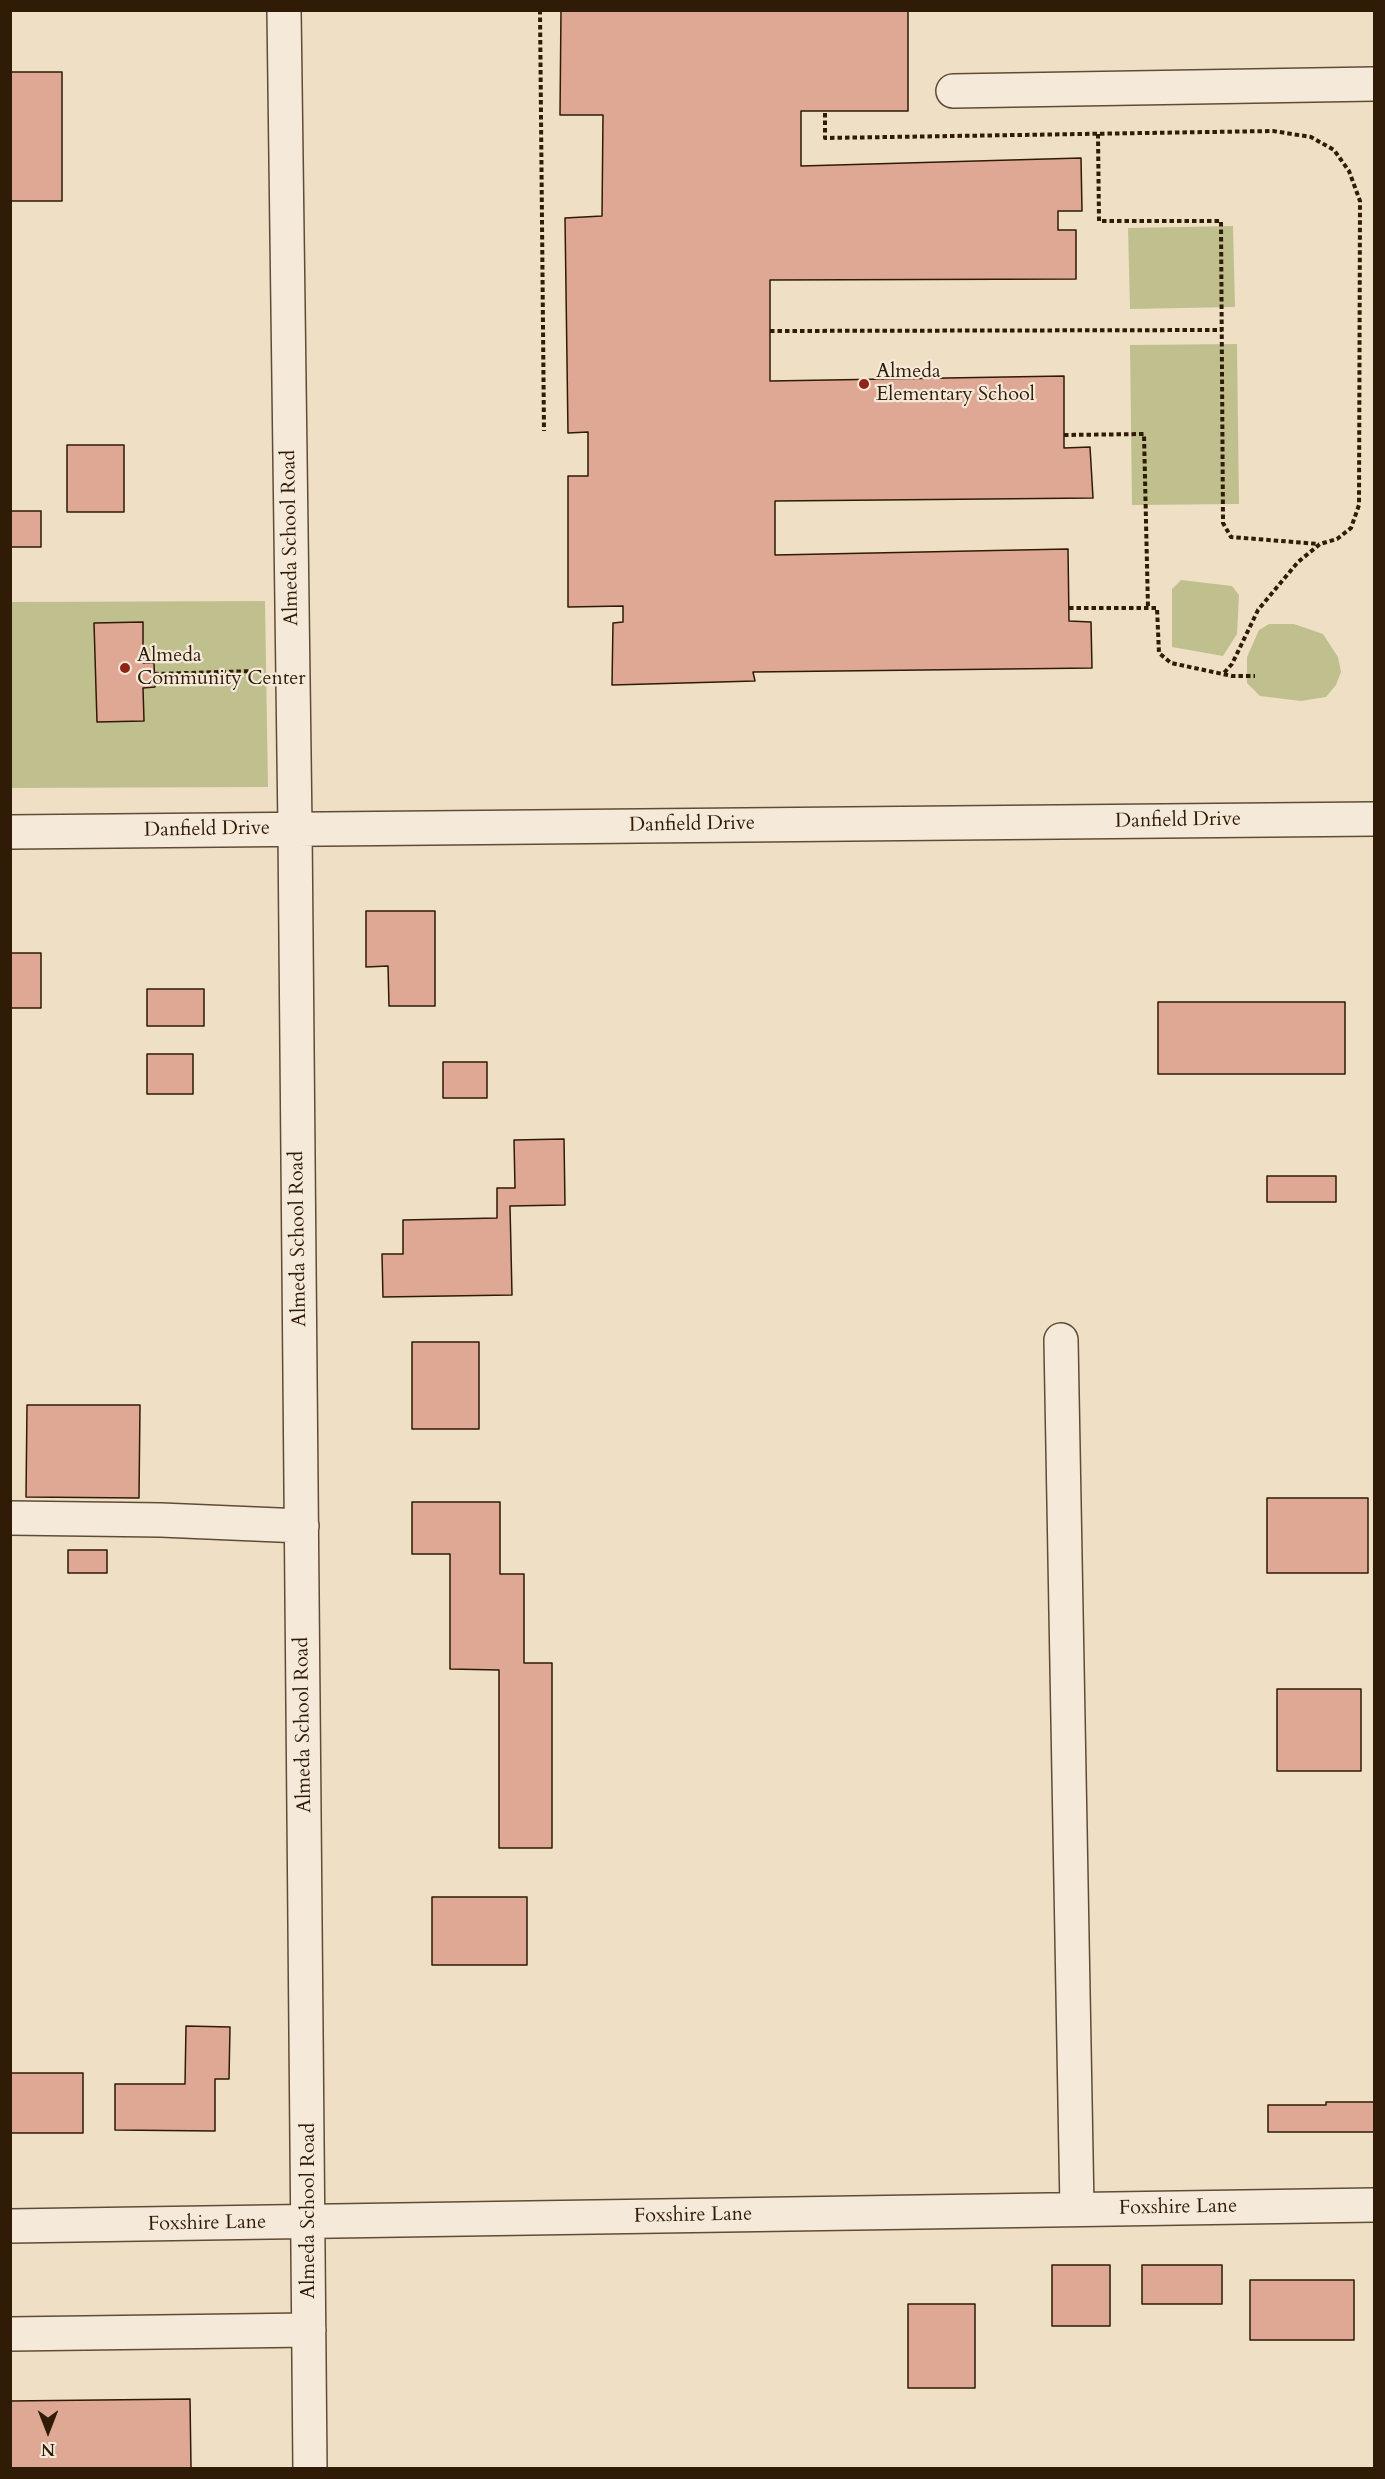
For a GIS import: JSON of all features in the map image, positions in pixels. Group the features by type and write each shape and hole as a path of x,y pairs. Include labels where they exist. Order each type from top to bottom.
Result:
{"street":[{"name":"Almeda School Road","path":"284,10 295,829 310,2469"},
{"path":"953,91 1374,84"},
{"name":"Danfield Drive","path":"10,832 1374,819"},
{"path":"1061,1340 1077,2209"},
{"path":"10,1518 161,1520 302,1526"},
{"name":"Foxshire Lane","path":"10,2226 1374,2205"},
{"path":"10,2334 309,2330"}],"path":[{"path":"540,10 544,431"},
{"path":"825,113 825,138 1273,131 1311,136 1334,150 1349,171 1360,201 1359,505 1351,528 1337,539 1320,544 1231,537 1223,523 1221,221 1099,221 1098,134"},
{"path":"770,331 1222,330"},
{"path":"1064,435 1144,434 1148,608"},
{"path":"1223,674 1232,664 1258,610 1298,562 1320,544"},
{"path":"1069,608 1156,608 1159,653 1171,663 1223,674 1255,676"},
{"path":"154,674 293,670"}],"green space":[{"path":"1233,226 1235,307 1130,309 1128,228"},
{"path":"1237,344 1239,504 1132,505 1130,345"},
{"path":"1181,580 1232,586 1239,595 1237,634 1223,656 1172,647 1172,589"},
{"path":"265,601 268,787 11,788 10,602"},
{"path":"1269,624 1294,624 1323,634 1338,657 1341,672 1336,685 1326,697 1301,701 1260,696 1247,683 1247,657 1259,630"}],"building":[{"path":"561,10 908,10 908,111 801,111 801,166 1081,158 1082,211 1058,211 1058,230 1076,230 1076,279 770,280 770,381 1064,376 1064,448 1090,447 1093,498 775,501 775,555 1068,549 1069,621 1091,622 1092,668 753,672 755,681 612,685 613,623 623,622 623,606 568,607 568,476 588,476 588,432 568,433 565,218 602,216 603,115 560,115"},
{"path":"10,72 62,72 62,201 10,201"},
{"path":"67,445 124,445 124,512 67,512"},
{"path":"10,511 41,511 41,547 10,547"},
{"name":"Almeda Community Center","path":"143,622 143,663 154,663 155,687 143,688 144,721 97,722 94,623"},
{"path":"366,911 435,911 435,1006 389,1006 388,966 366,967"},
{"path":"10,953 41,953 41,1008 10,1008"},
{"path":"147,989 204,989 204,1026 147,1026"},
{"path":"1158,1002 1345,1002 1345,1074 1158,1074"},
{"path":"147,1054 193,1054 193,1094 147,1094"},
{"path":"443,1062 487,1062 487,1098 443,1098"},
{"path":"564,1139 565,1205 510,1206 512,1295 383,1297 382,1254 403,1254 403,1220 497,1218 497,1188 515,1188 514,1140"},
{"path":"1267,1176 1336,1176 1336,1202 1267,1202"},
{"path":"412,1342 479,1342 479,1429 412,1429"},
{"path":"27,1405 140,1405 139,1498 26,1497"},
{"path":"1267,1498 1368,1498 1368,1573 1267,1573"},
{"path":"412,1502 500,1502 500,1574 524,1574 524,1663 552,1663 552,1848 499,1848 499,1670 450,1669 450,1554 412,1554"},
{"path":"68,1550 107,1550 107,1573 68,1573"},
{"path":"1277,1689 1361,1689 1361,1771 1277,1771"},
{"path":"432,1897 527,1897 527,1965 432,1965"},
{"path":"186,2026 230,2027 229,2079 215,2079 215,2131 115,2130 115,2084 185,2084"},
{"path":"10,2073 83,2073 83,2133 10,2133"},
{"path":"1326,2102 1374,2102 1374,2132 1268,2132 1268,2105 1326,2105"},
{"path":"1052,2265 1110,2265 1110,2326 1052,2326"},
{"path":"1142,2265 1222,2265 1222,2304 1142,2304"},
{"path":"1250,2280 1354,2280 1354,2340 1250,2340"},
{"path":"908,2304 975,2304 975,2388 908,2388"},
{"path":"190,2399 191,2468 10,2468 10,2401"}],"place":[{"name":"Almeda Elementary School","path":"864,384"},
{"name":"Almeda Community Center","path":"125,668"}]}
